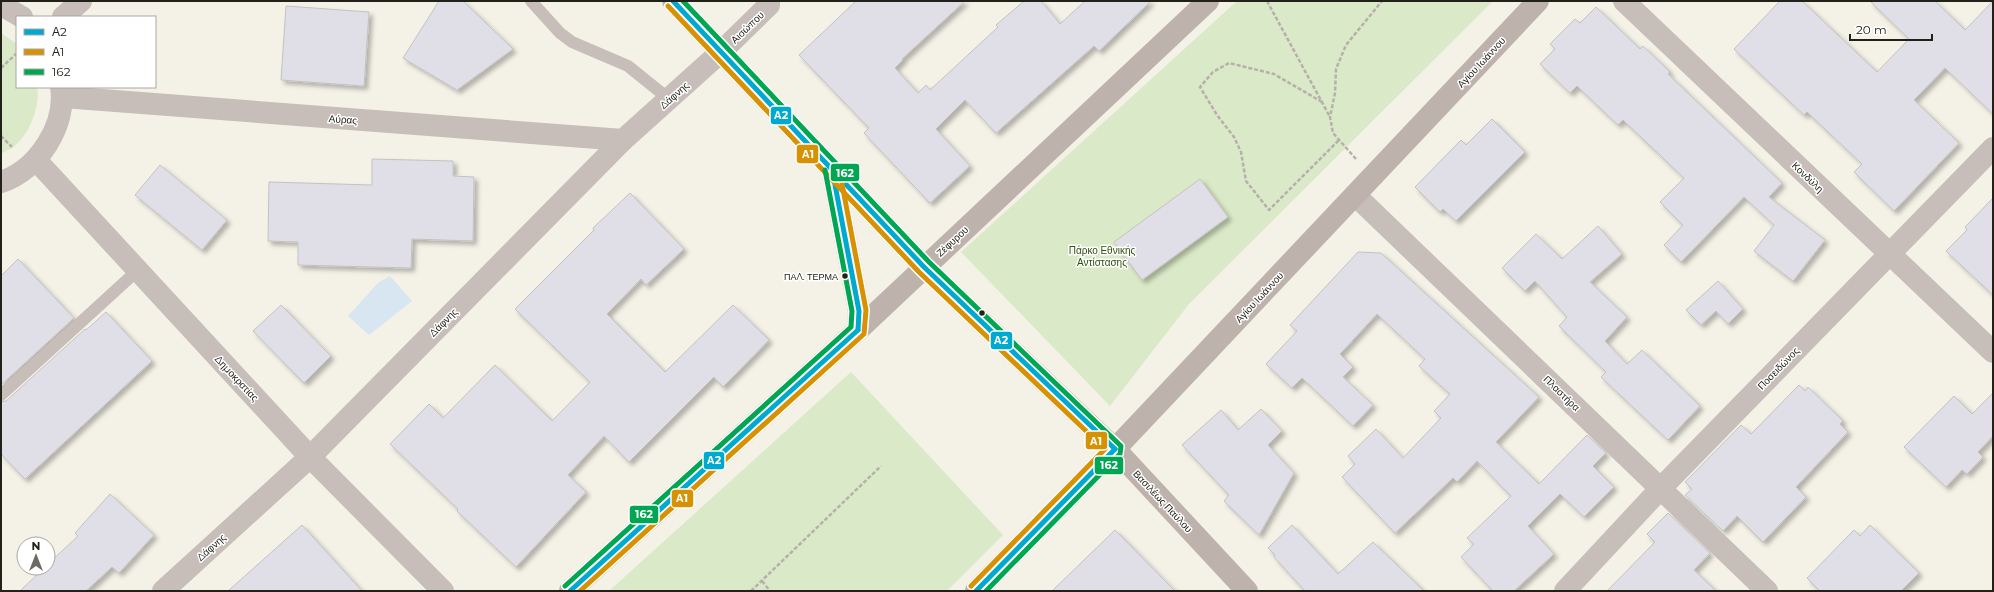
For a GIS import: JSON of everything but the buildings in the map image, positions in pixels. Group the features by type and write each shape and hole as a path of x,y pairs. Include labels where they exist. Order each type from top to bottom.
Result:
{"street":[{"path":"64,16 81,1"},
{"name":"Βασιλέως Παύλου","path":"673,1 722,51 924,267 1115,449 1247,591"},
{"name":"Ζέφυρου","path":"570,591 858,330 1208,1"},
{"name":"Αγίου Ιωάννου","path":"976,591 1115,449 1538,1"},
{"name":"Κονδύλη","path":"1624,1 1993,352"},
{"name":"Αισώπου","path":"722,51 771,2"},
{"path":"1,5 20,16"},
{"name":"Δάφνης","path":"163,591 310,457 623,140 722,51"},
{"path":"1,182 9,179 36,160 56,130 62,92"},
{"name":"Αύρας","path":"62,92 623,140"},
{"name":"Ποσειδώνος","path":"1565,591 1661,488 1993,148"},
{"name":"Δημοκρατίας","path":"36,160 310,457 443,591"},
{"path":"832,169 859,310 858,330"},
{"name":"Πλαστήρα","path":"1355,195 1768,591"}],"lane":[{"path":"531,1 560,33 572,42 628,66 669,99"},
{"path":"1,395 138,270"}],"path":[{"path":"1267,1 1330,117 1333,133 1372,178"},
{"path":"1330,117 1335,93 1336,69 1346,45 1382,1"},
{"path":"1,68 16,55"},
{"path":"1322,102 1274,74 1229,63 1213,72 1200,87 1217,115 1234,137 1241,152 1246,181 1269,210 1339,140"},
{"path":"751,591 881,466"},
{"path":"762,581 770,591"}],"green space":[{"name":"Πάρκο Εθνικής Αντίστασης","path":"1237,1 1493,1 1189,304 1110,406 961,252"},
{"path":"1,33 16,43 16,88 37,88 38,94 36,109 30,125 22,139 1,154"},
{"path":"851,372 1003,535 947,591 609,591"}],"shaded area":[{"path":"390,276 412,301 369,335 348,316 379,282"}],"transit line":[{"name":"Α2","path":"673,1 924,267 1115,449"},
{"name":"162","path":"683,1 929,262 1121,446 1120,454 986,591"},
{"name":"Α1","path":"668,6 919,272 1105,449 971,586"},
{"name":"Α1","path":"580,591 864,334 866,310 839,168"},
{"name":"Α2","path":"832,169 859,311 858,330"},
{"name":"162","path":"565,586 851,327 852,311 825,170"},
{"name":"Α2","path":"570,591 858,330"},
{"name":"Α2","path":"976,591 1115,449"}],"place":[{"name":"ΠΑΛ. ΤΕΡΜΑ","path":"845,276"}]}
